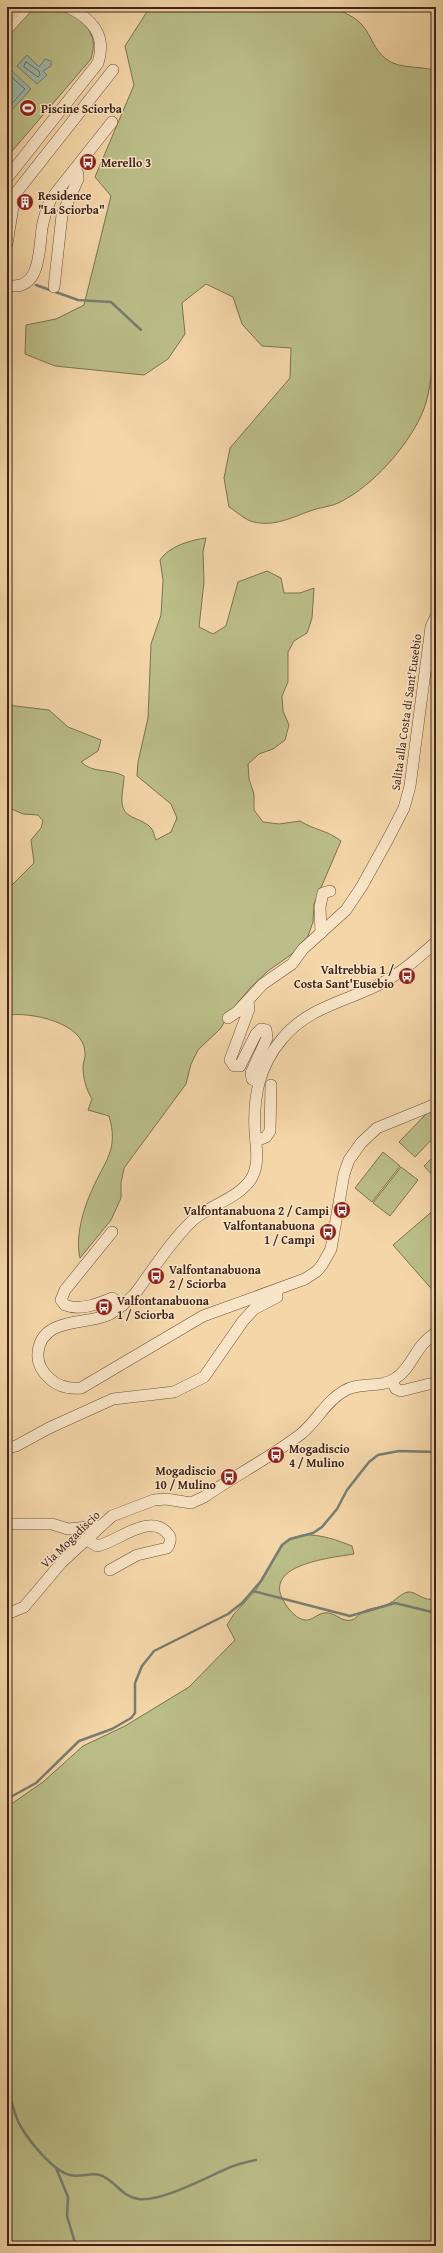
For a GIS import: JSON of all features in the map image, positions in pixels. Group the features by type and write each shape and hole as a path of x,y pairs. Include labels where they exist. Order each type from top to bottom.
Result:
{"main road":[{"path":"7,18 17,7"}],"street":[{"path":"7,29 27,7"},
{"path":"7,178 98,63 101,52 100,40 94,26 81,11 68,7"},
{"path":"7,244 15,194 113,70"},
{"path":"7,285 20,285 29,280 36,270 45,210 51,198 112,122"},
{"path":"54,287 62,215 78,179 78,174 74,170"},
{"name":"Salita alla Costa di Sant'Eusebio","path":"228,1018 248,1002 264,984 292,964 303,949 340,917 358,893 388,839 408,797 431,627 436,616"},
{"path":"321,933 320,907 323,893 330,891"},
{"path":"436,942 404,968 379,985 324,1007 302,1019 282,1039 270,1054 258,1082 254,1107 256,1165 251,1179 238,1191 193,1221 134,1294 123,1305 99,1318 54,1328 41,1342 38,1355 39,1363 45,1374 55,1384 70,1388 81,1388 96,1381 148,1347 203,1316 305,1279 317,1271 327,1258 333,1239 344,1174 349,1160 361,1143 378,1128 436,1104"},
{"path":"248,1002 249,1009 230,1060 234,1066 240,1066 256,1034 259,1030 266,1030 267,1038 251,1073 252,1079 258,1082"},
{"path":"256,1141 266,1137 270,1124 271,1085"},
{"path":"112,1232 65,1290 61,1300 65,1305 73,1307 100,1303 112,1298 123,1305"},
{"path":"7,1448 16,1446 49,1428 113,1399 174,1392 204,1377 243,1321 254,1309 277,1297 277,1290"},
{"path":"436,1334 422,1344 400,1375 392,1381 396,1389 401,1391 429,1384 436,1384"},
{"name":"Via Mogadiscio","path":"7,1614 24,1607 57,1568 99,1526 112,1516 154,1500 166,1499 186,1503 196,1502 302,1433 329,1402 344,1390 353,1386 392,1381"},
{"path":"7,1524 52,1524 68,1529 99,1526"},
{"path":"86,1539 94,1545 101,1546 127,1531 148,1527 161,1528 170,1537 169,1545 163,1550 136,1555 110,1570"}],"green space":[{"name":"Piscine Sciorba","path":"42,7 64,11 83,22 88,28 92,37 92,56 7,157 7,38 28,12"},
{"path":"150,7 332,7 357,20 366,30 376,48 386,59 398,65 436,71 436,333 430,386 425,406 407,441 377,476 354,494 338,503 283,521 261,523 251,521 244,518 229,507 224,478 230,448 290,378 291,348 262,346 242,324 233,297 206,284 182,303 185,334 168,359 144,375 55,366 25,354 26,325 56,319 84,305 111,196 95,177 134,85 125,46"},
{"path":"206,538 203,552 204,582 199,627 213,634 226,626 238,582 267,571 281,578 284,593 300,593 314,588 312,618 307,633 294,641 288,652 288,682 282,696 283,711 289,725 285,740 273,749 259,754 248,764 249,779 254,794 254,810 263,822 279,824 300,821 331,834 341,841 314,904 313,922 308,936 292,954 268,971 251,987 235,1006 220,1029 198,1050 191,1064 186,1084 124,1168 121,1183 121,1198 111,1220 80,1258 78,1241 83,1215 109,1154 112,1128 109,1116 88,1110 92,1099 84,1075 83,1067 85,1052 82,1042 75,1033 66,1026 42,1017 17,1014 7,1015 7,890 34,863 31,840 41,828 43,821 38,815 23,814 7,807 7,705 49,710 68,727 101,740 98,751 81,762 96,770 112,772 124,776 122,804 125,812 148,825 153,831 156,840 171,832 177,818 171,804 137,776 138,762 148,718 151,644 161,615 163,580 160,560 169,551 181,544"},
{"path":"429,1111 436,1118 436,1135 415,1157 399,1142"},
{"path":"383,1152 400,1166 372,1202 355,1188"},
{"path":"436,1154 436,1179 424,1166"},
{"path":"401,1167 418,1180 390,1216 373,1203"},
{"path":"436,1208 436,1294 393,1245"},
{"path":"303,1535 322,1536 352,1546 354,1554 314,1561 300,1566 289,1572 281,1581 280,1591 286,1605 299,1618 308,1620 321,1614 328,1613 345,1620 352,1620 364,1611 387,1605 408,1592 431,1600 436,1599 436,2246 7,2246 7,1807 43,1782 83,1746 125,1726 189,1687 235,1640 227,1625 234,1614 256,1590 283,1544 289,1539"}],"water":[{"path":"27,55 39,67 45,59 51,61 51,66 43,71 47,75 37,84 17,66"},
{"path":"9,68 31,89 7,115 7,70"}],"waterway":[{"path":"36,285 78,300 111,302 141,330"},
{"path":"7,1799 36,1783 79,1741 112,1729 131,1718 135,1713 135,1683 142,1666 154,1651 228,1614 242,1603 261,1581 282,1545 290,1539 313,1533 322,1527 337,1509 347,1490 369,1462 378,1455 399,1451 436,1452"},
{"path":"253,1591 350,1616 395,1603 436,1613"},
{"path":"7,2090 21,2127 36,2148 49,2162 56,2168 70,2175 78,2176 97,2174 105,2177 132,2198 147,2199 170,2194 232,2167 256,2160"},
{"path":"56,2168 68,2197 67,2216 76,2246"}],"place":[{"name":"Piscine Sciorba","path":"28,108"},
{"name":"Merello 3","path":"88,162"},
{"name":"Residence \"La Sciorba\"","path":"25,202"},
{"name":"Valtrebbia 1 / Costa Sant'Eusebio","path":"407,976"},
{"name":"Valfontanabuona 2 / Campi","path":"342,1210"},
{"name":"Valfontanabuona 1 / Campi","path":"328,1232"},
{"name":"Valfontanabuona 2 / Sciorba","path":"156,1276"},
{"name":"Valfontanabuona 1 / Sciorba","path":"104,1307"},
{"name":"Mogadiscio 4 / Mulino","path":"276,1455"},
{"name":"Mogadiscio 10 / Mulino","path":"229,1477"}]}
